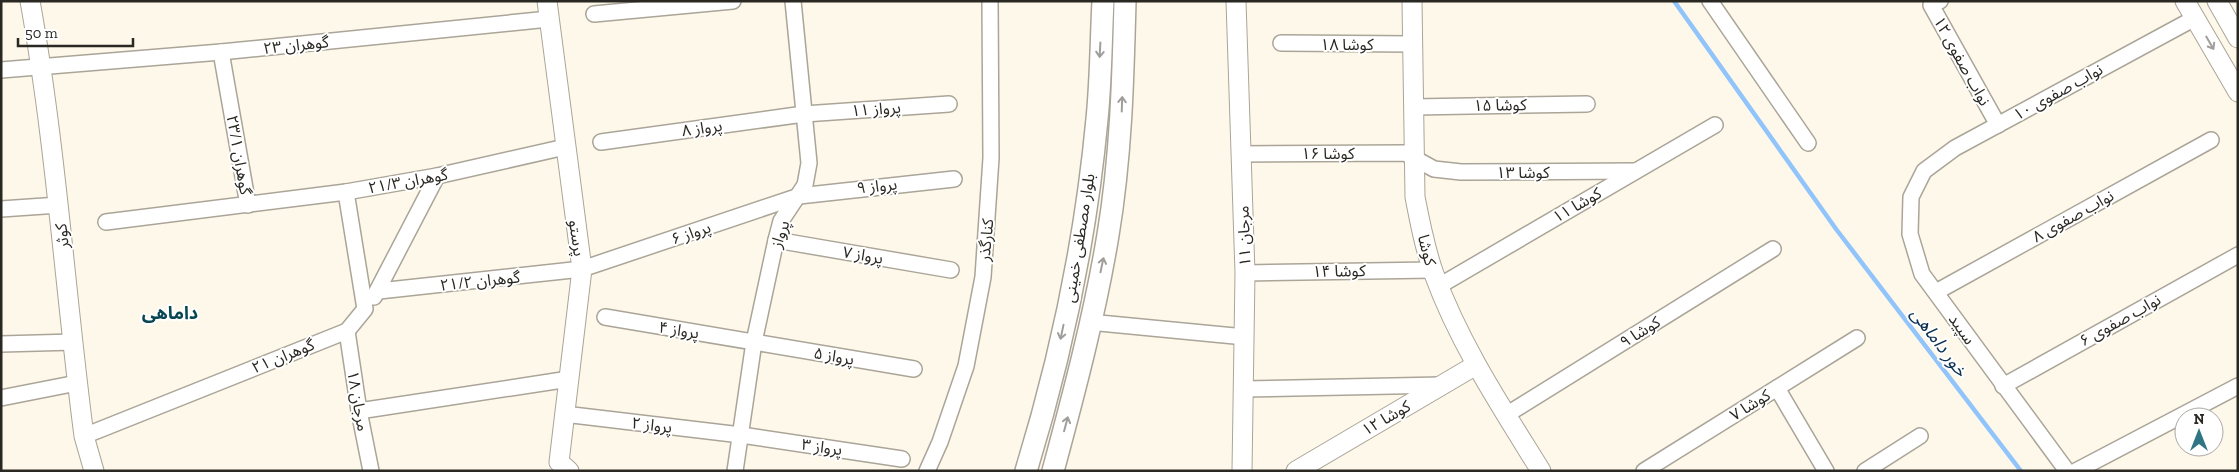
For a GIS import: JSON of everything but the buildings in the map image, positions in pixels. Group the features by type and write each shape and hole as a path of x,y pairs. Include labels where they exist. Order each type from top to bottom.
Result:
{"main road":[{"name":"بلوار مصطفی خمینی","path":"1026,471 1048,399 1080,247 1097,118 1103,1"},
{"name":"بلوار مصطفی خمینی","path":"1053,471 1077,384 1108,235 1122,120 1125,1"}],"street":[{"name":"کوثر","path":"30,1 42,66 84,436 94,471"},
{"path":"594,14 733,1"},
{"name":"پرواز","path":"736,471 754,342 776,240 781,221 805,185 809,163 793,1"},
{"name":"کنارگذر","path":"927,471 940,442 966,366 983,277 991,158 990,1"},
{"name":"مرجان ۱۱","path":"1236,1 1245,272 1242,471"},
{"name":"کوشا","path":"1412,1 1416,197 1436,278 1476,365 1541,471"},
{"path":"1710,1 1808,143"},
{"name":"نواب صفوی ۱۲","path":"1940,1 1931,5 1998,125"},
{"path":"2185,1 2236,85"},
{"path":"2217,1 2238,38"},
{"name":"گوهران ۲۳","path":"1,70 221,52 548,10"},
{"name":"پرستو","path":"548,10 582,270 564,414 560,468"},
{"name":"نواب صفوی ۱۰","path":"1924,171 1954,148 2195,18"},
{"name":"کوشا ۱۸","path":"1281,43 1413,44"},
{"name":"گوهران ۲۳/۱","path":"106,222 248,205 221,52"},
{"name":"پرواز ۱۱","path":"804,114 949,104"},
{"name":"کوشا ۱۵","path":"1414,107 1587,104"},
{"name":"پرواز ۸","path":"601,142 804,114"},
{"name":"کوشا ۱۱","path":"1436,278 1635,171 1715,125"},
{"name":"نواب صفوی ۸","path":"1936,292 2211,140"},
{"name":"گوهران ۲۱/۳","path":"248,205 346,192 437,176 565,147"},
{"name":"کوشا ۱۶","path":"1240,154 1405,153 1415,158"},
{"name":"کوشا ۱۳","path":"1415,158 1434,169 1461,172 1635,171"},
{"name":"سپید","path":"1924,171 1911,197 1910,234 1922,274 2067,471"},
{"name":"گوهران ۲۱","path":"84,436 346,331 379,292 437,176"},
{"name":"پرواز ۹","path":"799,196 954,179"},
{"path":"346,192 365,309"},
{"name":"پرواز ۶","path":"582,270 799,196"},
{"path":"1,209 59,205"},
{"name":"پرواز ۷","path":"776,240 951,270"},
{"name":"کوشا ۹","path":"1506,415 1773,249"},
{"name":"نواب صفوی ۶","path":"2003,386 2238,255"},
{"name":"گوهران ۲۱/۲","path":"379,292 582,270"},
{"name":"کوشا ۱۴","path":"1245,272 1436,278"},
{"name":"پرواز ۴","path":"604,317 754,342"},
{"path":"1089,322 1245,338"},
{"name":"مرجان ۱۸","path":"346,331 371,471"},
{"name":"کوشا ۷","path":"1644,471 1857,338"},
{"path":"1,344 74,342"},
{"name":"پرواز ۵","path":"754,342 914,369"},
{"name":"کوشا ۱۲","path":"1296,471 1476,365"},
{"path":"359,411 569,379"},
{"path":"1,398 77,383"},
{"path":"1243,389 1443,385"},
{"path":"2076,471 2238,386"},
{"path":"1777,388 1826,471"},
{"name":"پرواز ۲","path":"564,414 741,435"},
{"name":"پرواز ۳","path":"741,435 902,459"},
{"path":"1865,471 1920,436"}],"waterway":[{"name":"خور داماهی","path":"1674,1 1836,229 2021,471"}],"district":[{"name":"داماهی","path":"170,313"}]}
